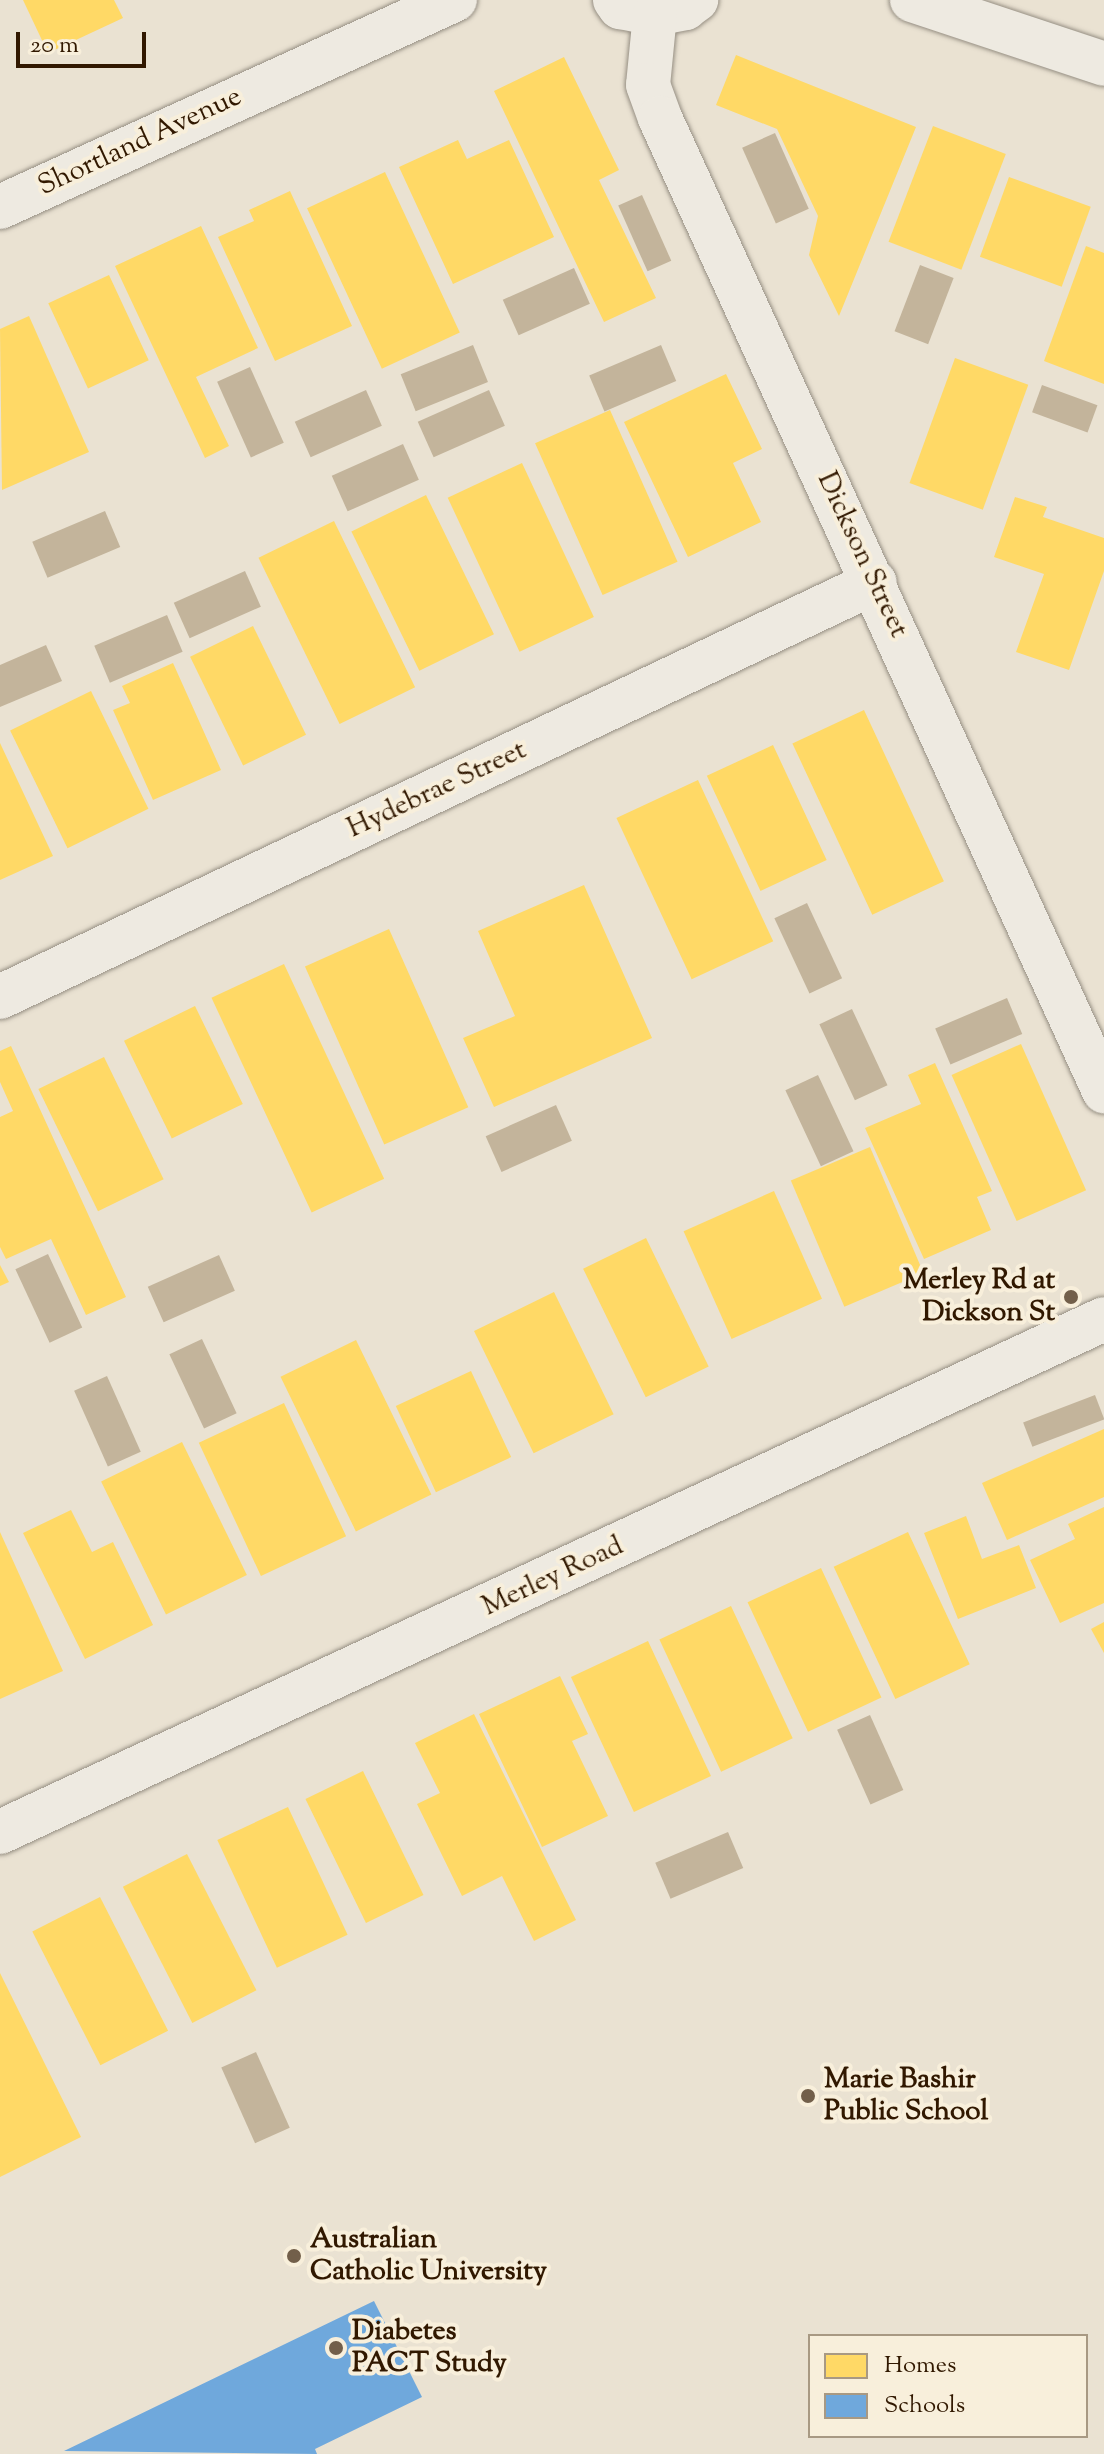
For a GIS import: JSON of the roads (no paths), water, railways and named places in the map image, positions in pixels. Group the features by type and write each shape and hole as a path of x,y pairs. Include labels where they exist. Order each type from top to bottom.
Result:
{"street":[{"name":"Shortland Avenue","path":"0,207 455,0"},
{"path":"615,0 620,7 655,14 685,8 696,0"},
{"path":"912,0 1104,64"},
{"name":"Dickson Street","path":"655,14 648,85 660,118 875,582 1104,1091"},
{"name":"Hydebrae Street","path":"0,997 875,582"},
{"name":"Merley Road","path":"0,1832 1104,1319"}],"place":[{"name":"Merley Rd at Dickson St","path":"1071,1297"},
{"name":"Marie Bashir Public School","path":"808,2096"},
{"name":"Australian Catholic University","path":"294,2256"},
{"name":"Diabetes PACT Study","path":"336,2348"}]}
